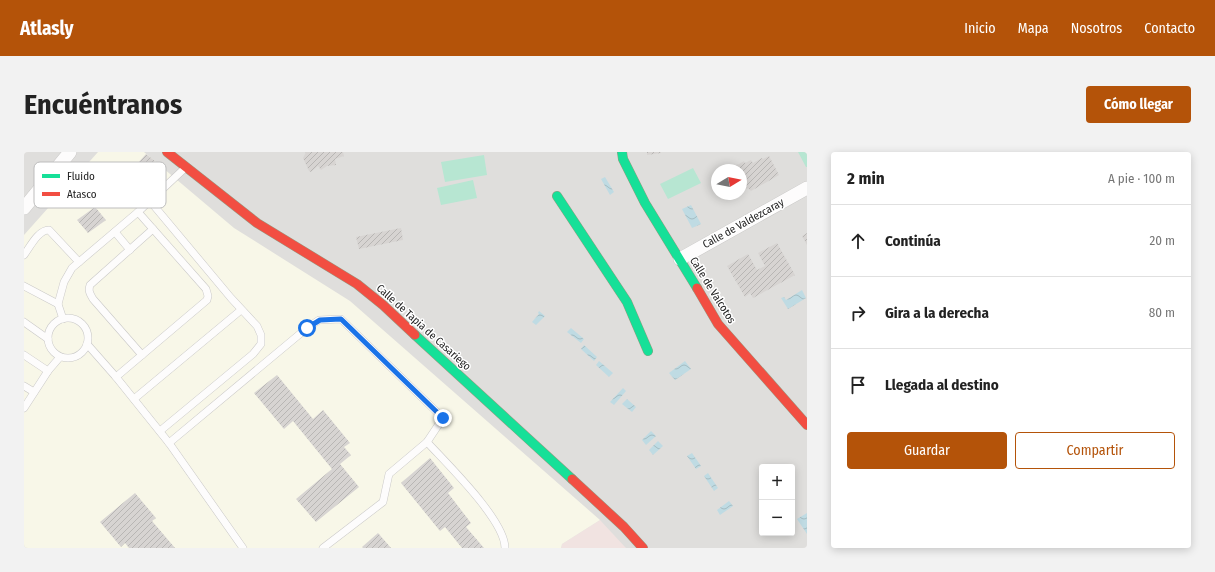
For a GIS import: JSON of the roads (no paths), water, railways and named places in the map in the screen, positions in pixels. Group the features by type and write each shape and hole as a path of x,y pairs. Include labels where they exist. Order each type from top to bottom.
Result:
{"street":[{"path":"62,162 70,152"},
{"name":"Calle de Tapia de Casariego","path":"167,152 257,222 357,284 383,305 624,527 643,548"},
{"name":"Calle de Valcotos","path":"622,152 623,159 645,203 718,324 807,426"},
{"name":"Calle de Valdezcaray","path":"680,259 807,188"},
{"path":"24,208 34,196"},
{"path":"558,196 627,302 648,352"}],"lane":[{"path":"166,186 186,168"},
{"path":"63,320 58,304 64,282 72,268 142,208"},
{"path":"156,208 241,310 257,326 262,344 253,354 160,431"},
{"path":"116,377 207,300 208,296 206,289 138,212"},
{"path":"142,355 93,299 89,289 90,285 153,229"},
{"path":"24,255 39,235 45,230 49,230 79,262"},
{"path":"115,232 130,250"},
{"path":"24,286 58,304"},
{"path":"134,399 241,310"},
{"path":"88,344 82,354 71,358 60,357 51,350 48,339 51,328 60,320 71,318 81,323 87,332 88,344 160,431 244,548"},
{"path":"169,443 307,328 320,320 341,319 443,418 427,442 389,474 384,502 323,548"},
{"path":"24,322 48,339"},
{"path":"24,355 48,371"},
{"path":"24,408 48,371 60,357"},
{"path":"24,386 34,392"},
{"path":"427,442 482,503 505,540 505,548"}],"water":[{"path":"605,177 614,192 610,195 601,179"},
{"path":"691,205 701,224 692,228 682,209"},
{"path":"802,290 806,298 788,309 781,298 784,297 786,300"},
{"path":"539,311 545,316 536,325 532,322 539,314"},
{"path":"571,328 584,339 581,343 567,332"},
{"path":"584,345 597,357 594,361 581,349"},
{"path":"599,361 613,373 609,377 596,365"},
{"path":"685,361 691,369 675,380 669,373"},
{"path":"623,388 626,391 614,405 610,402"},
{"path":"627,399 636,407 632,412 622,404"},
{"path":"651,431 656,436 646,445 642,440"},
{"path":"658,441 663,446 653,455 649,450"},
{"path":"692,453 701,466 696,469 687,456"},
{"path":"708,473 718,488 714,491 704,476"},
{"path":"729,501 733,506 720,515 717,510"},
{"path":"807,513 807,534 797,519"}]}
